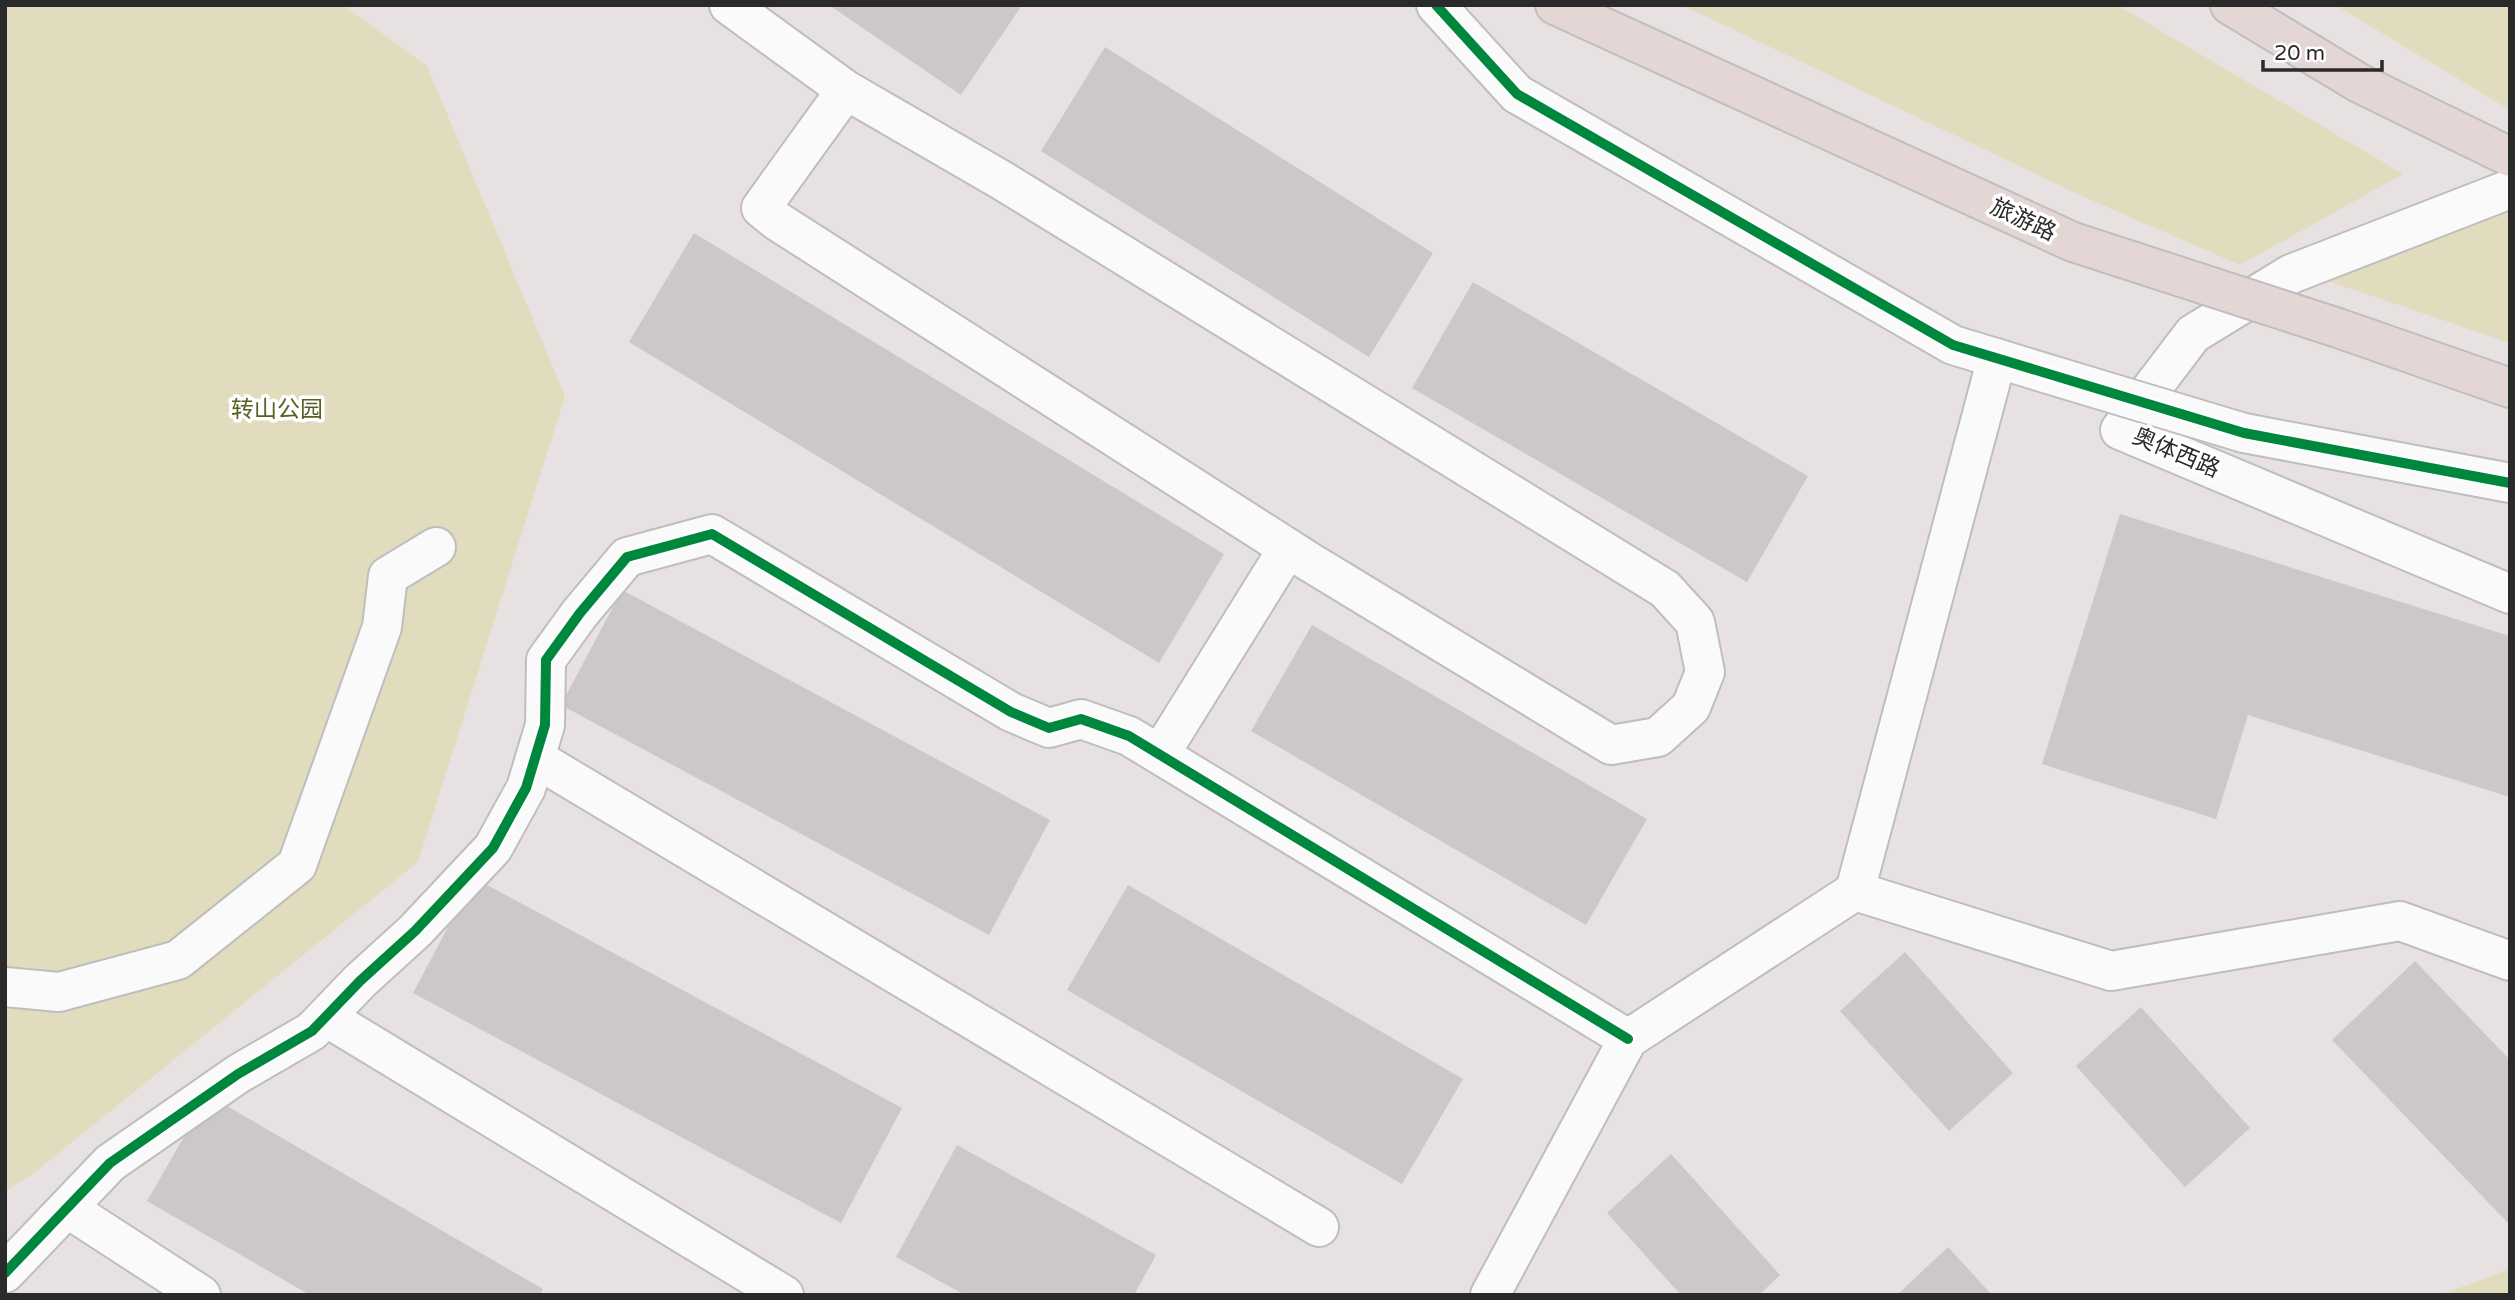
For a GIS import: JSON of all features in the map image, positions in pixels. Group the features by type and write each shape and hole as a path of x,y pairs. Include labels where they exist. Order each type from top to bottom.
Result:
{"main road":[{"name":"旅游路","path":"1555,5 2073,243 2338,328 2510,388"},
{"path":"2230,5 2359,83 2510,157"}],"street":[{"path":"729,5 846,90 1039,203 1665,589 1695,622 1705,672 1691,707 1658,737 1611,745 1288,548 777,221 761,208 846,90"},
{"path":"1436,5 1517,94 1953,345 2245,432 2510,483"},
{"name":"奥体西路","path":"2510,189 2291,274 2193,334 2120,430 2510,594"},
{"path":"1490,1295 1628,1039 1856,891 1997,358"},
{"path":"5,1273 110,1163 239,1074 312,1031 415,931 493,848 526,788 545,725 546,660 580,613 627,558 712,534 1011,712 1049,728 1081,719 1129,736 1628,1039"},
{"path":"5,987 59,992 178,960 297,865 382,627 388,576 436,547"},
{"path":"1160,754 1288,548"},
{"path":"535,758 1319,1227"},
{"path":"1856,891 2111,971 2400,921 2510,961"},
{"path":"326,1017 784,1295"},
{"path":"67,1208 201,1295"}],"green space":[{"name":"转山公园","path":"5,5 343,5 427,66 565,396 418,862 34,1173 5,1191"},
{"path":"1682,5 2117,5 2403,174 2240,265 2082,196"},
{"path":"2335,5 2510,5 2510,110"},
{"path":"2510,206 2510,343 2328,281"},
{"path":"2510,1269 2510,1295 2441,1295"}],"building":[{"path":"829,5 1022,5 961,95"},
{"path":"1105,47 1433,253 1369,357 1041,151"},
{"path":"694,233 1224,554 1159,663 629,342"},
{"path":"1473,282 1808,476 1747,582 1412,388"},
{"path":"2120,514 2510,636 2510,797 2248,715 2216,819 2042,764"},
{"path":"622,590 1050,820 989,935 561,705"},
{"path":"1312,625 1647,819 1586,925 1251,731"},
{"path":"474,878 902,1108 841,1223 413,993"},
{"path":"1128,885 1463,1079 1402,1184 1067,990"},
{"path":"1905,952 2013,1073 1949,1131 1840,1011"},
{"path":"2415,961 2510,1060 2510,1225 2332,1040"},
{"path":"2141,1007 2250,1128 2185,1187 2076,1066"},
{"path":"208,1095 543,1289 540,1295 310,1295 147,1201"},
{"path":"957,1145 1156,1255 1134,1295 965,1295 896,1257"},
{"path":"1671,1154 1780,1275 1759,1295 1681,1295 1607,1213"},
{"path":"1948,1247 1992,1295 1897,1295"}],"cycle path":[{"path":"1436,5 1517,94 1953,345 2244,433 2510,483"},
{"path":"5,1273 110,1163 238,1074 312,1031 360,981 415,931 493,848 526,788 545,725 546,660 580,613 627,557 712,534 1011,712 1049,728 1081,719 1129,736 1628,1039"}]}
